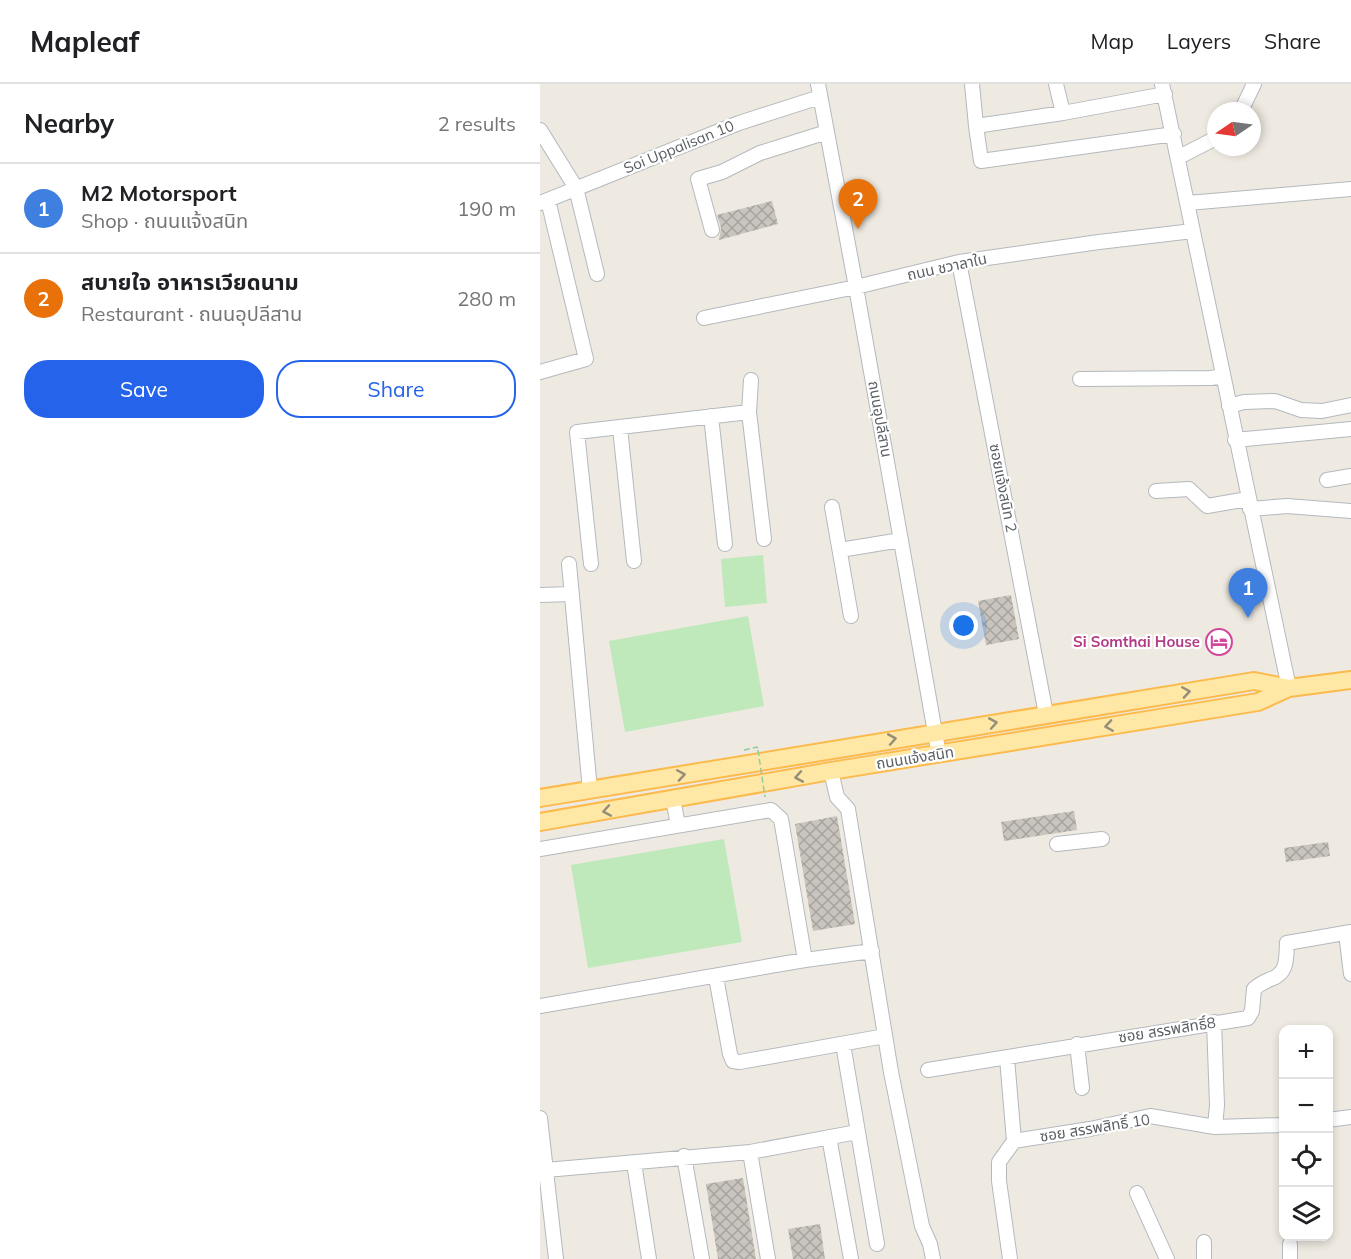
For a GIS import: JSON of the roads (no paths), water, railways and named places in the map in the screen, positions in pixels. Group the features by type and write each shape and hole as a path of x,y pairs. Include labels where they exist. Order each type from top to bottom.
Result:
{"main road":[{"name":"ถนนแจ้งสนิท","path":"540,822 831,771 1258,702 1289,688 1351,680"},
{"name":"ถนนแจ้งสนิท","path":"540,798 1254,681 1289,688"}],"street":[{"path":"972,84 975,126 981,161 1174,134"},
{"path":"1056,84 1063,113"},
{"path":"1245,102 1254,84"},
{"path":"975,126 1063,113 1163,89 1289,688"},
{"name":"ถนนอุปลีสาน","path":"819,90 939,754"},
{"name":"Soi Uppalisan 10","path":"544,201 819,90"},
{"path":"540,130 576,188 597,274"},
{"path":"712,230 698,179 722,172 760,153 827,132"},
{"path":"1179,157 1207,143"},
{"path":"1188,203 1351,189"},
{"path":"540,372 586,359 544,201"},
{"name":"ถนน ชวาลาใน","path":"704,318 959,262 1193,231"},
{"name":"ซอยแจ้งสนิท 2","path":"959,262 1046,714"},
{"path":"1080,379 1223,376"},
{"path":"751,380 749,412 764,539"},
{"path":"1229,406 1244,402 1275,401 1301,410 1322,411 1351,405"},
{"path":"591,564 577,432 749,412"},
{"path":"711,416 725,544"},
{"path":"620,428 634,561"},
{"path":"1235,440 1351,429"},
{"path":"1327,480 1351,476"},
{"path":"1156,491 1190,489 1207,506 1249,504 1351,511"},
{"path":"832,507 851,616"},
{"path":"840,550 901,540"},
{"path":"569,564 590,790"},
{"path":"540,595 572,594"},
{"path":"831,771 837,798 848,809 885,1036 921,1226 930,1244 933,1259"},
{"path":"674,800 678,825"},
{"path":"540,849 771,810 781,819 805,960"},
{"path":"1057,844 1102,839"},
{"path":"1349,932 1351,974"},
{"name":"ซอย สรรพสิทธิ์8","path":"928,1070 1248,1018 1252,1011 1254,989 1259,984 1278,977 1285,970 1287,943 1349,932"},
{"path":"540,1006 805,960 872,951"},
{"path":"716,977 733,1060 740,1062 885,1036"},
{"path":"1214,1022 1217,1105 1215,1127"},
{"path":"843,1044 877,1244"},
{"path":"1077,1044 1082,1088"},
{"path":"1007,1058 1014,1141 999,1162 999,1181 1010,1259"},
{"name":"ซอย สรรพสิทธิ์ 10","path":"1014,1141 1090,1129 1150,1116 1215,1127 1279,1125"},
{"path":"540,1118 556,1259"},
{"path":"1333,1120 1351,1118"},
{"path":"546,1170 634,1163 684,1156 750,1152 857,1132"},
{"path":"829,1137 851,1259"},
{"path":"750,1152 768,1259"},
{"path":"684,1156 702,1259"},
{"path":"634,1163 649,1259"},
{"path":"1137,1193 1167,1259"},
{"path":"1204,1242 1204,1259"},
{"path":"1290,1244 1290,1259"}],"place":[{"name":"สบายใจ อาหารเวียดนาม","path":"858,229"},
{"name":"M2 Motorsport","path":"1248,618"},
{"name":"Si Somthai House","path":"1219,642"}]}
